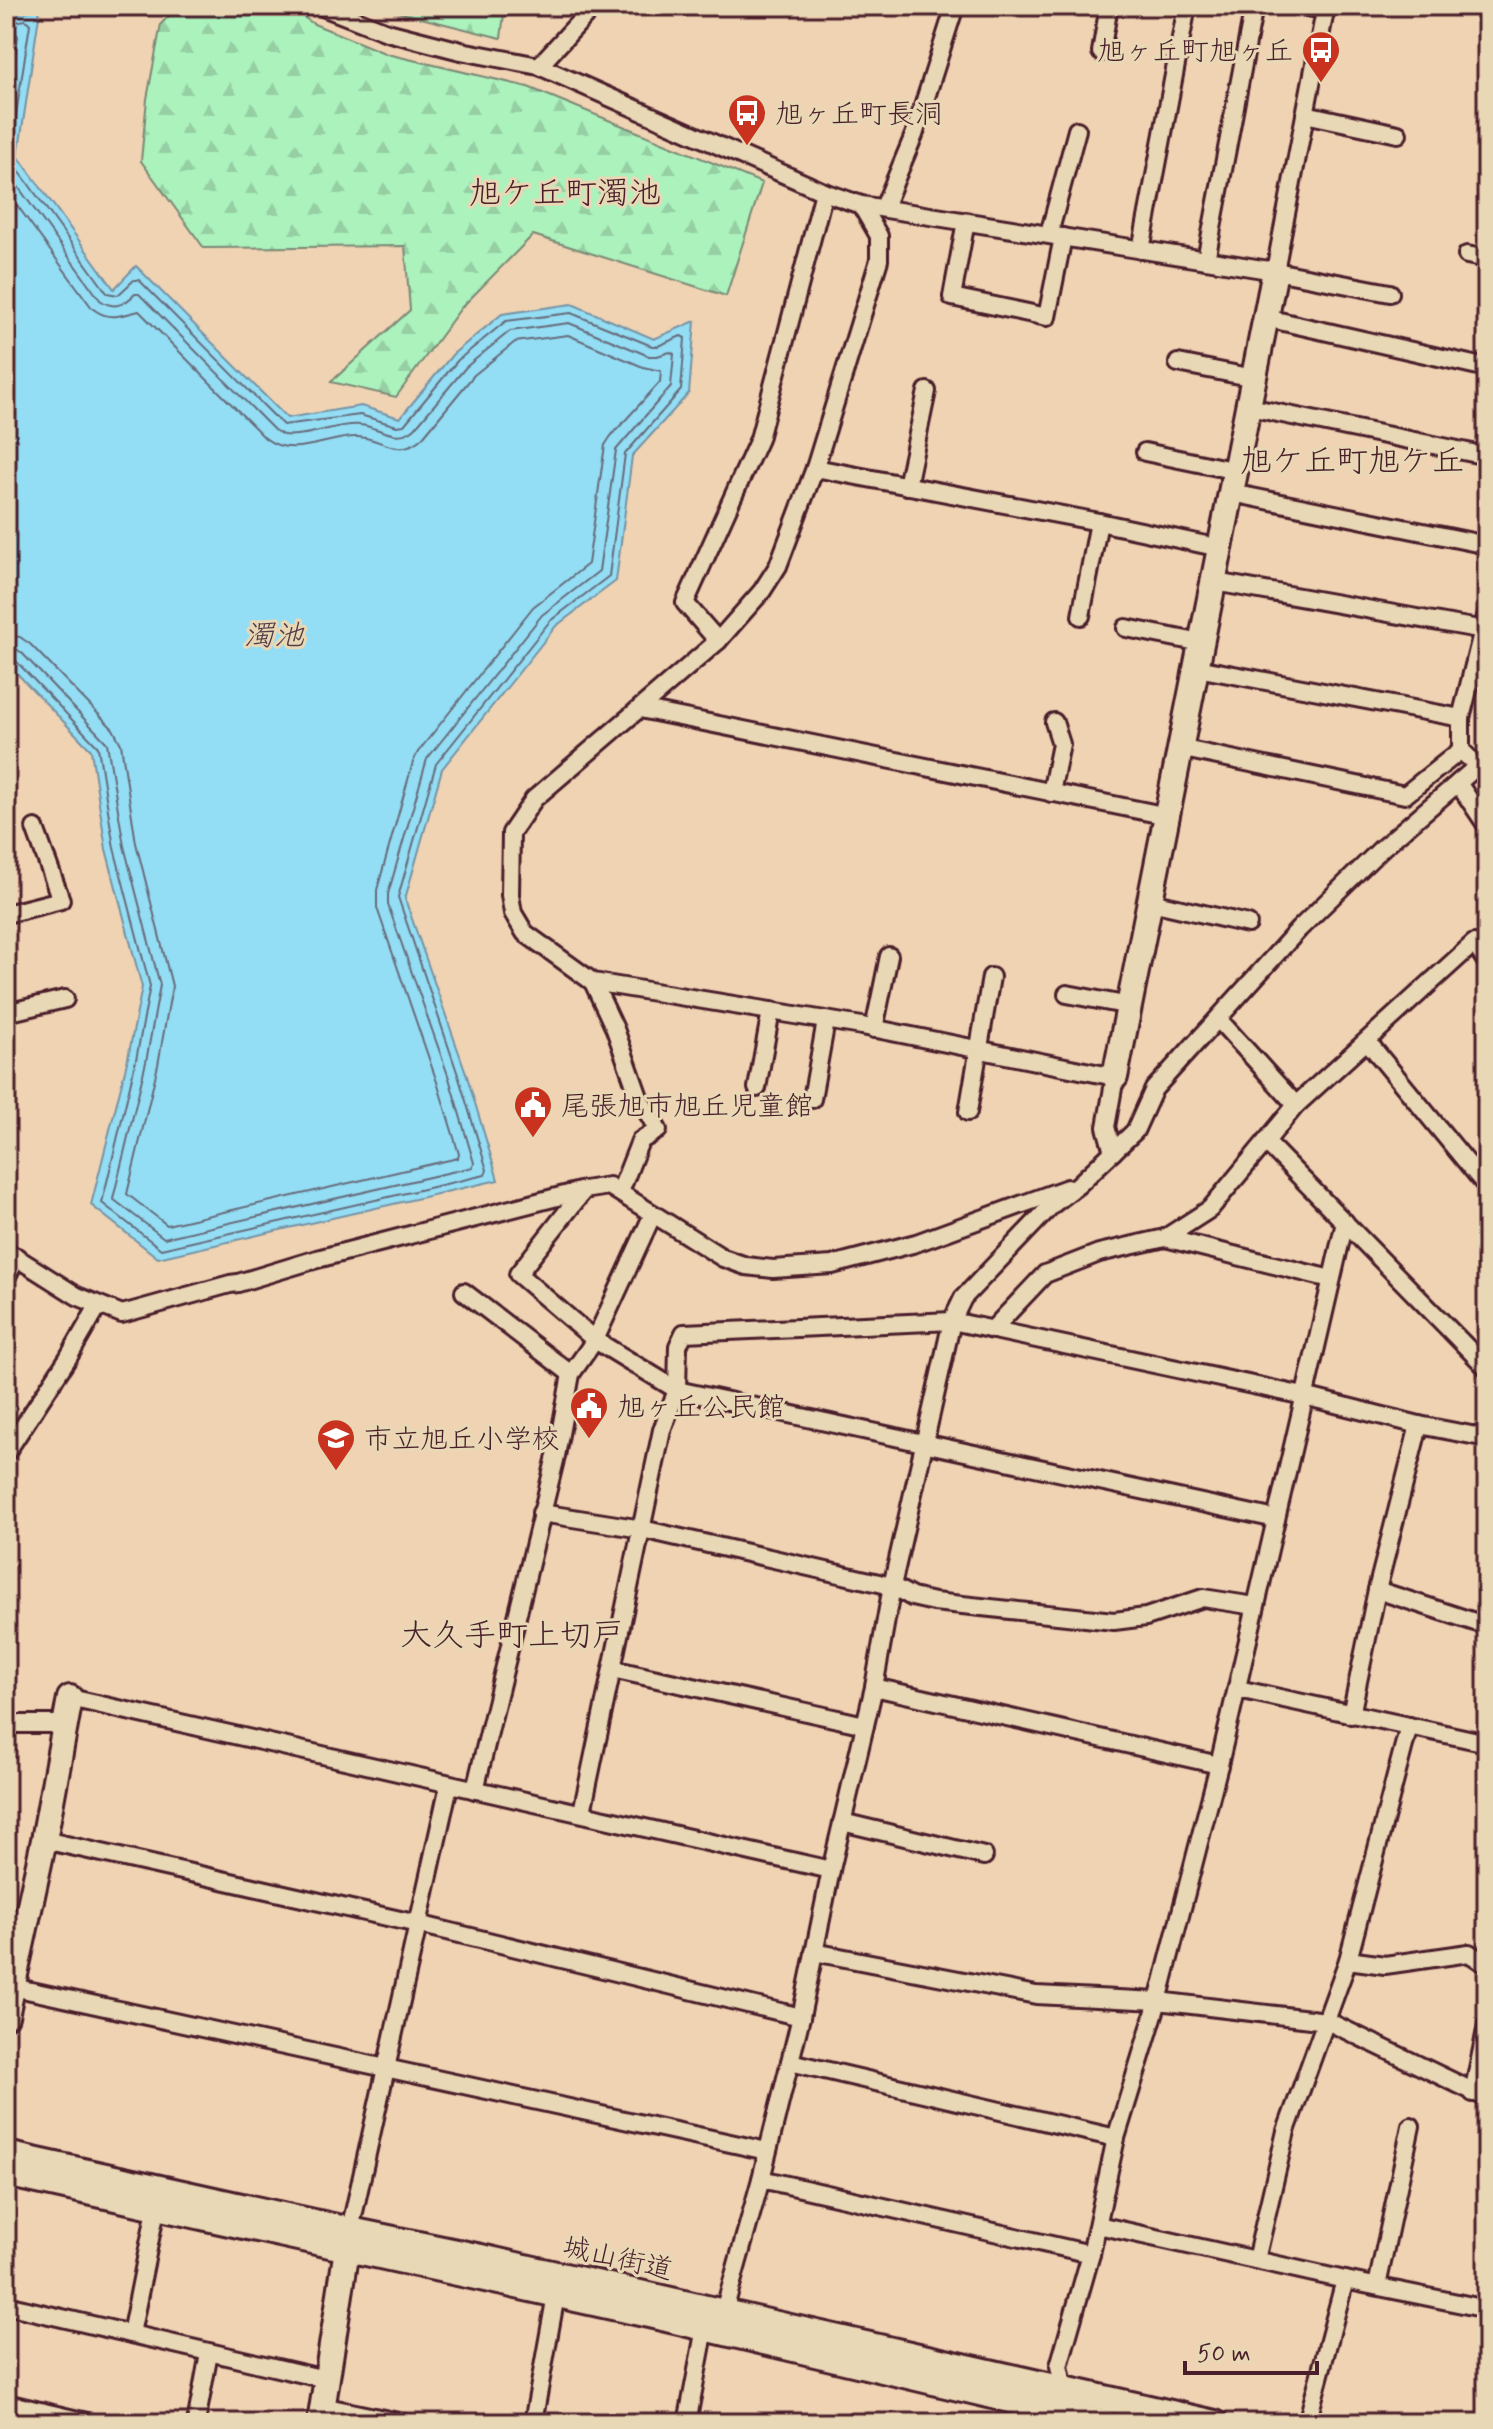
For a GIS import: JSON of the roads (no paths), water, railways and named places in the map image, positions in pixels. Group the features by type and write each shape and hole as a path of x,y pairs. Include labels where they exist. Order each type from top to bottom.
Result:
{"street":[{"path":"320,6 387,32 539,66 824,192 861,205 1275,271 1390,293"},
{"path":"539,66 594,6"},
{"path":"884,207 914,135 955,6"},
{"path":"1101,52 1109,6"},
{"path":"1141,250 1187,6"},
{"path":"1206,260 1254,6"},
{"path":"1113,1152 1106,1127 1115,1077 1179,748 1215,582 1325,8 1300,6"},
{"path":"1305,114 1398,134"},
{"path":"966,221 952,297 1047,317 1056,236 1077,130"},
{"path":"718,641 685,603 759,439 824,192"},
{"path":"861,205 879,236 879,260 815,468 778,566 762,591 718,641 534,799 511,833 510,895 513,913 525,933 593,982 979,1048 1115,1077"},
{"path":"1467,255 1487,259"},
{"path":"1266,318 1487,368"},
{"path":"1178,363 1254,378"},
{"path":"907,486 927,391"},
{"path":"1249,407 1487,456"},
{"path":"1145,452 1234,482 1487,545"},
{"path":"815,468 1220,548"},
{"path":"1081,616 1099,522"},
{"path":"1215,582 1484,630"},
{"path":"1461,750 1461,718 1487,613"},
{"path":"1126,628 1202,643"},
{"path":"1197,668 1461,718"},
{"path":"640,709 1168,816"},
{"path":"1051,793 1061,744 1054,722"},
{"path":"1179,748 1405,795 1461,750"},
{"path":"724,2311 801,2017 831,1870 874,1687 892,1586 952,1321 963,1298 1052,1205 1135,1131 1154,1089 1299,929 1381,849 1482,762 1461,750"},
{"path":"1458,783 1487,826"},
{"path":"6,914 61,900 35,828"},
{"path":"1151,902 1248,924"},
{"path":"992,1330 1045,1274 1099,1253 1165,1238 1210,1209 1296,1105 1474,943 1487,963"},
{"path":"874,1029 889,956"},
{"path":"968,1112 991,977"},
{"path":"593,982 615,1029 640,1100 658,1130 640,1141 620,1192"},
{"path":"1067,994 1130,1006"},
{"path":"6,1013 65,999"},
{"path":"757,1088 771,1011"},
{"path":"1219,1020 1296,1105"},
{"path":"812,1099 826,1021"},
{"path":"1367,1041 1487,1187"},
{"path":"1267,1143 1487,1368"},
{"path":"6,1278 11,1254 77,1296 122,1314 317,1259 609,1186 723,1258 746,1266 773,1269 832,1265 916,1243 1055,1190 1078,1185"},
{"path":"584,1190 518,1274 595,1340 677,1390 1276,1519"},
{"path":"475,1790 556,1456 571,1374 595,1340 653,1214"},
{"path":"1061,2408 1059,2366 1091,2254 1116,2138 1158,2001 1238,1689 1345,1222"},
{"path":"1165,1238 1331,1279"},
{"path":"464,1292 571,1374"},
{"path":"6,1453 98,1306"},
{"path":"582,1812 662,1430 677,1390 678,1346 684,1333 952,1321 1487,1438"},
{"path":"1351,1715 1377,1590 1419,1425"},
{"path":"541,1513 642,1529 892,1586 912,1597 934,1602 1114,1621 1146,1617 1203,1598 1255,1606"},
{"path":"1377,1590 1487,1626"},
{"path":"612,1669 865,1725"},
{"path":"874,1687 1219,1765"},
{"path":"1238,1689 1487,1743"},
{"path":"6,2016 44,1840 70,1698 831,1870"},
{"path":"6,1724 65,1724"},
{"path":"1256,2260 1286,2131 1348,1960 1409,1726"},
{"path":"403,2423 321,2414 349,2241 449,1785"},
{"path":"842,1822 984,1856"},
{"path":"44,1840 418,1924 801,2017"},
{"path":"814,1952 1036,1995 1158,2001 1327,2021 1480,2096 1487,2025"},
{"path":"1348,1960 1385,1965 1469,1953 1487,1965"},
{"path":"13,1987 767,2151"},
{"path":"790,2062 1116,2138"},
{"path":"1377,2286 1411,2126"},
{"name":"城山街道","path":"6,2154 556,2295 1061,2408 1215,2423"},
{"name":"城山街道","path":"6,2174 156,2209 349,2241 481,2257 724,2311 1107,2423"},
{"path":"761,2179 1091,2254"},
{"path":"131,2334 156,2209"},
{"path":"1098,2225 1487,2309"},
{"path":"1307,2423 1345,2280"},
{"path":"533,2423 556,2295"},
{"path":"6,2305 325,2379"},
{"path":"687,2423 705,2328"},
{"path":"196,2423 209,2353"},
{"path":"6,2403 91,2423"}],"water":[{"name":"濁池","path":"40,9 18,156 114,289 136,266 287,418 361,406 400,418 453,354 502,314 572,304 654,339 695,321 689,393 632,456 616,581 556,626 442,769 405,899 466,1073 498,1180 158,1258 91,1205 128,1058 142,987 106,849 91,750 6,662 6,15"}],"place":[{"name":"旭ヶ丘町旭ヶ丘","path":"1321,84"},
{"name":"旭ヶ丘町長洞","path":"747,147"},
{"name":"尾張旭市旭丘児童館","path":"533,1139"},
{"name":"旭ヶ丘公民館","path":"589,1440"},
{"name":"市立旭丘小学校","path":"336,1472"}],"district":[{"name":"旭ケ丘町濁池","path":"565,192"},
{"name":"旭ケ丘町旭ケ丘","path":"1352,460"},
{"name":"大久手町上切戸","path":"512,1634"}]}
